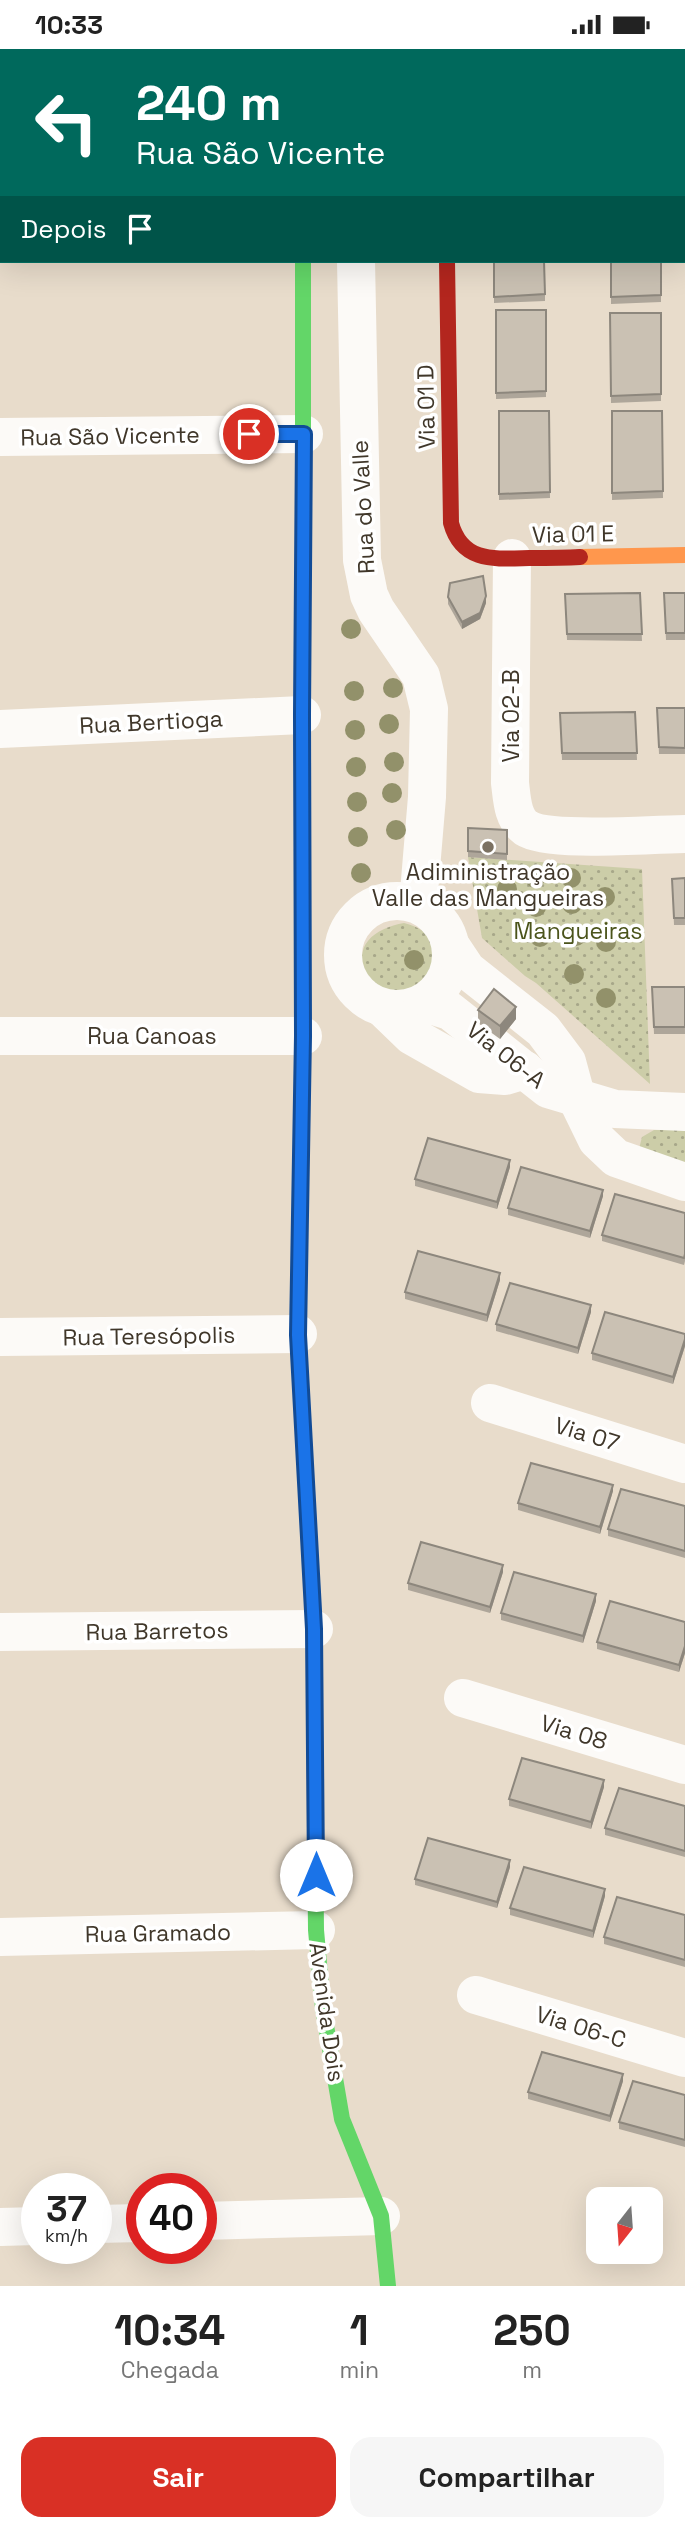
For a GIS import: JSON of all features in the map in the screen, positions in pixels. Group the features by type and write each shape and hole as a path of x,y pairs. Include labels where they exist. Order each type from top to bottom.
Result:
{"street":[{"name":"Avenida Dois","path":"303,263 303,1036 298,1335 314,1629 316,1930 323,2008 342,2119 381,2216 388,2286"},
{"name":"Rua do Valle","path":"356,263 362,560 369,595 376,610 421,676 429,709 427,797 418,904"},
{"name":"Via 01 D","path":"447,263 451,523 453,534 464,548"},
{"name":"Rua São Vicente","path":"0,437 304,434"},
{"name":"Via 01 E","path":"464,548 487,558 685,555"},
{"name":"Via 02-B","path":"512,558 510,783 514,809 525,827 539,834 566,836 685,834"},
{"name":"Rua Bertioga","path":"0,729 302,715"},
{"path":"452,946 446,981 435,996 402,1007 367,1001 354,990 345,974 342,956 345,938 353,922 366,910 382,902 401,900 418,904 434,914 445,928 452,946 467,970 544,1030 568,1062 577,1099 597,1140 616,1158 685,1182"},
{"name":"Via 06-A","path":"402,1007 412,1036 479,1074 505,1076 525,1070 548,1089 615,1109 685,1112"},
{"name":"Rua Canoas","path":"0,1036 303,1036"},
{"name":"Rua Teresópolis","path":"0,1337 298,1335"},
{"name":"Via 07","path":"490,1403 685,1464"},
{"name":"Rua Barretos","path":"0,1632 314,1629"},
{"name":"Via 08","path":"463,1698 685,1765"},
{"name":"Rua Gramado","path":"0,1937 316,1930"},
{"name":"Via 06-C","path":"476,1995 685,2058"},
{"path":"217,2221 381,2216"},
{"path":"0,2227 21,2226"}],"green space":[{"name":"Mangueiras","path":"468,857 642,869 650,1084 482,938"},
{"path":"404,923 423,931 435,943 440,955 438,968 432,979 421,988 407,993 387,991 375,986 368,978 363,967 364,948 375,934"},
{"path":"654,1130 685,1130 685,1170 638,1153 642,1137"}],"building":[{"path":"494,263 544,263 545,294 494,297"},
{"path":"611,263 661,263 661,295 611,297"},
{"path":"496,310 546,310 546,391 496,393"},
{"path":"610,313 661,313 661,394 611,396"},
{"path":"499,411 549,411 550,492 499,494"},
{"path":"612,411 662,411 663,491 612,493"},
{"path":"483,576 486,596 480,613 462,622 448,597 450,583"},
{"path":"640,593 642,634 567,634 565,594"},
{"path":"664,593 685,593 685,633 666,633"},
{"path":"657,708 685,708 685,748 659,747"},
{"path":"635,712 637,753 562,753 560,713"},
{"name":"Adiministração Valle das Mangueiras","path":"468,828 507,830 507,854 468,851"},
{"path":"685,878 685,918 674,918 672,879"},
{"path":"652,987 685,987 685,1027 654,1027"},
{"path":"494,989 516,1007 500,1026 478,1010"},
{"path":"428,1138 510,1160 497,1202 415,1179"},
{"path":"521,1167 603,1190 590,1231 508,1208"},
{"path":"615,1194 685,1213 684,1258 602,1235"},
{"path":"418,1251 500,1273 487,1315 405,1292"},
{"path":"510,1283 591,1305 578,1348 496,1324"},
{"path":"605,1312 685,1334 673,1377 592,1353"},
{"path":"531,1463 613,1485 600,1527 518,1503"},
{"path":"621,1489 685,1506 685,1551 608,1529"},
{"path":"421,1542 503,1565 490,1607 408,1583"},
{"path":"514,1572 596,1594 583,1636 501,1613"},
{"path":"610,1601 685,1622 685,1646 679,1665 597,1642"},
{"path":"522,1758 604,1780 591,1822 509,1799"},
{"path":"619,1788 685,1806 685,1851 605,1828"},
{"path":"428,1838 510,1860 497,1902 415,1879"},
{"path":"524,1867 605,1889 593,1931 510,1908"},
{"path":"617,1897 685,1915 685,1960 604,1937"},
{"path":"542,2052 623,2074 610,2116 528,2092"},
{"path":"633,2081 685,2095 685,2140 619,2122"}],"traffic: fast":[{"path":"303,263 303,816"},
{"path":"315,1828 316,1930 323,2008 342,2119 381,2216 388,2286"}],"traffic: slow":[{"path":"580,557 685,555"},
{"path":"299,1281 298,1334 314,1629 315,1828"}],"traffic: jam":[{"path":"447,263 451,523 456,536 472,552 492,558 580,557"},
{"path":"299,1281 303,816"}],"place":[{"name":"Adiministração Valle das Mangueiras","path":"488,847"}],"route":[{"path":"249,434 304,434 303,1036 298,1335 314,1629 316,1875"}]}
